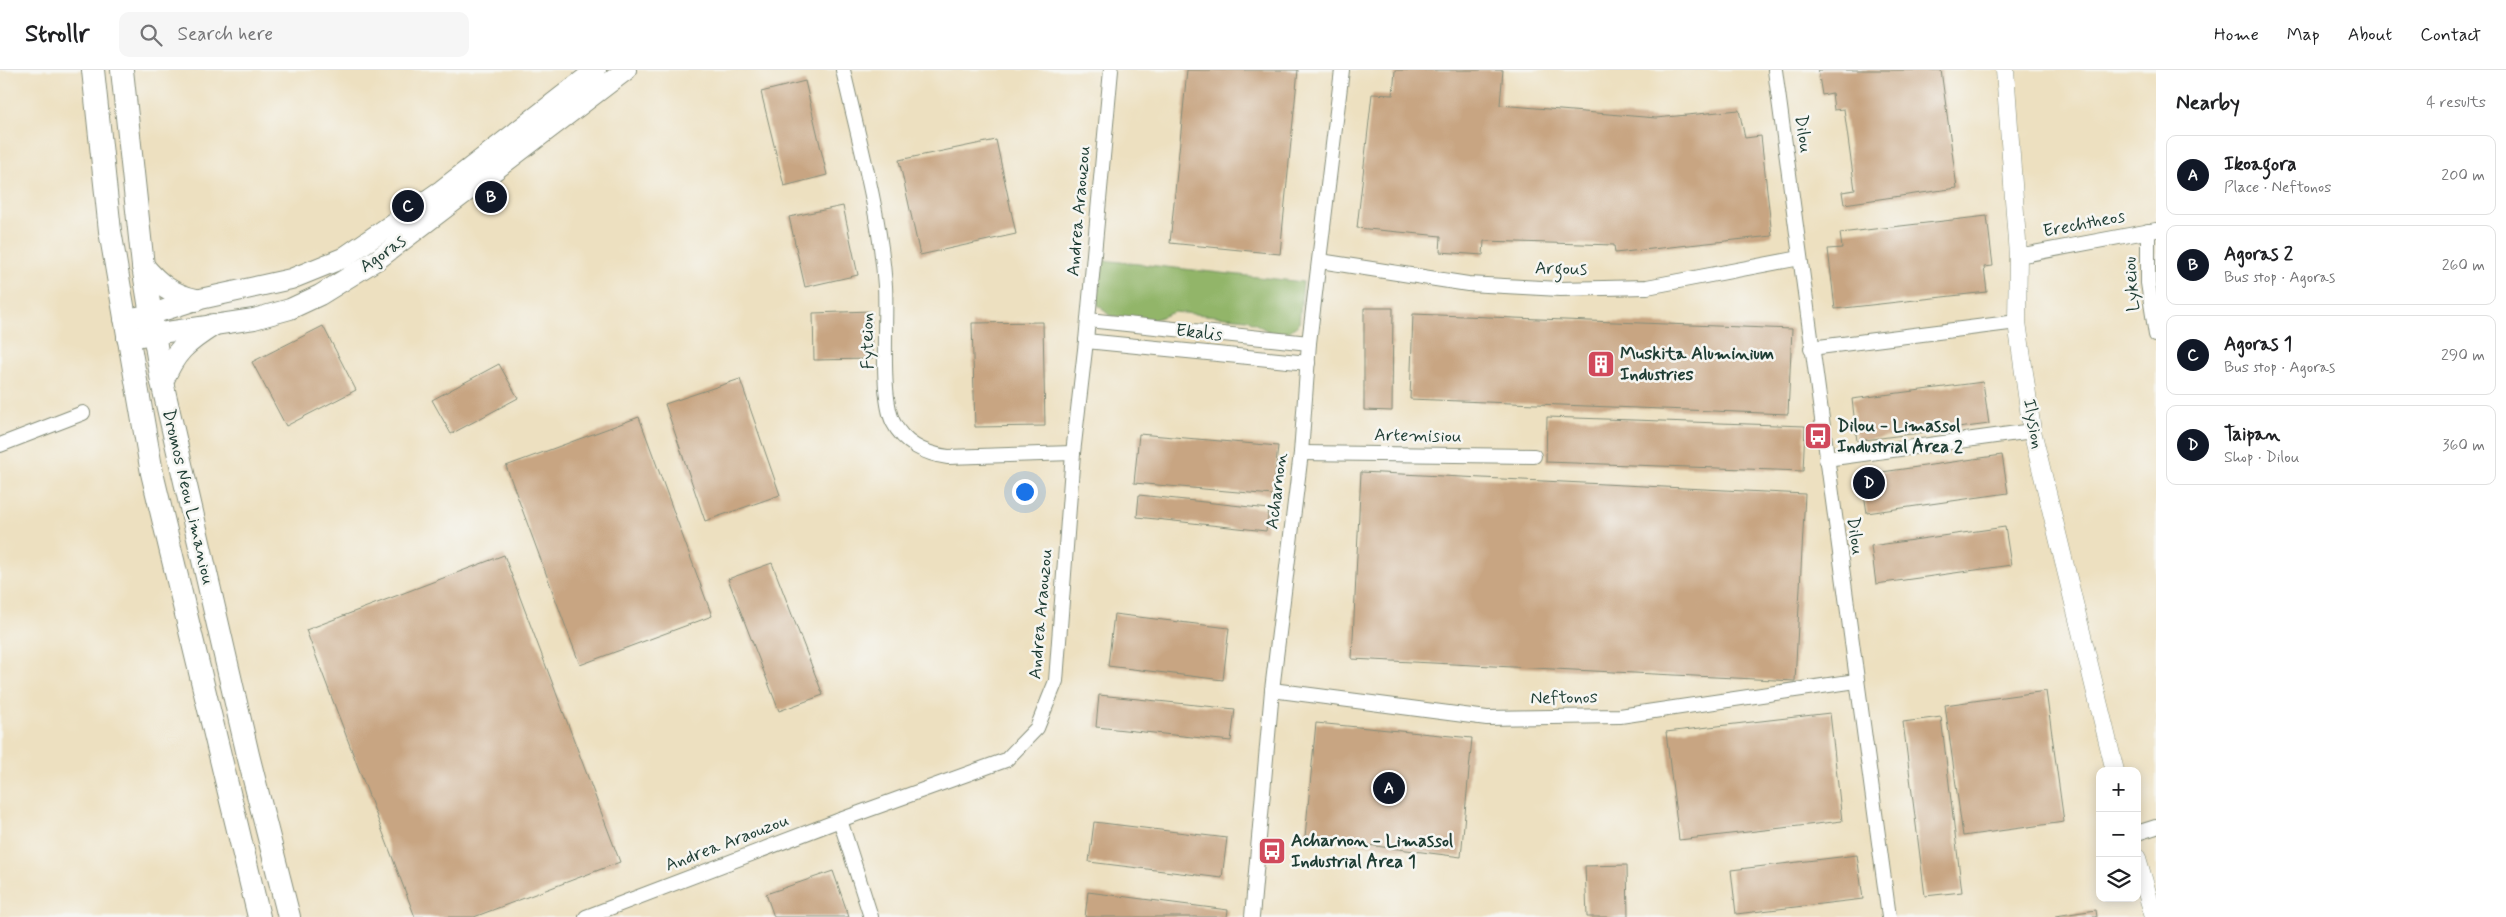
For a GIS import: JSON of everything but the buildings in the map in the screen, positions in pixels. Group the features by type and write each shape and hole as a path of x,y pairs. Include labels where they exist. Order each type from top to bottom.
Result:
{"main road":[{"name":"Dromos Neou Limaniou","path":"93,70 108,221 152,473 259,917"},
{"name":"Dromos Neou Limaniou","path":"122,70 142,266 162,382 248,755 289,917"},
{"name":"Agoras","path":"151,325 196,300 291,279 343,258 442,190 596,70"},
{"name":"Agoras","path":"126,328 151,325 213,325 254,319 290,309 320,295 378,259 626,70"},
{"path":"142,266 164,287 180,297 196,300"},
{"path":"162,382 178,351 213,325"}],"street":[{"name":"Fyteion","path":"843,70 876,220 885,286 888,396 893,422 906,439 928,454 948,457 1073,452"},
{"name":"Andrea Araouzou","path":"586,917 840,820 1006,760 1037,728 1056,681 1073,452 1086,341 1111,70"},
{"name":"Acharnon","path":"1252,917 1272,690 1301,453 1309,343 1342,70"},
{"name":"Dilou","path":"1775,70 1889,917"},
{"name":"Ilysion","path":"2006,70 2018,256 2017,322 2032,431 2114,767"},
{"name":"Erechtheos","path":"2018,256 2152,230"},
{"name":"Lykeiou","path":"2152,230 2148,283 2156,335"},
{"name":"Argous","path":"1320,260 1468,284 1560,289 1647,287 1800,258"},
{"path":"1088,320 1309,343"},
{"path":"1811,348 2017,322"},
{"name":"Ekalis","path":"1086,341 1308,363"},
{"path":"0,445 83,413"},
{"path":"1826,459 2032,431"},
{"name":"Artemisiou","path":"1301,453 1534,456"},
{"name":"Neftonos","path":"1272,690 1487,718 1506,718 1620,716 1856,681"},
{"path":"840,820 871,917"},
{"path":"2141,832 2156,828"},
{"path":"2141,872 2154,917"}],"green space":[{"path":"1102,260 1303,282 1299,324 1287,333 1275,335 1247,319 1174,312 1153,320 1110,316 1097,304"}],"place":[{"name":"Agoras 2","path":"491,197"},
{"name":"Agoras 1","path":"408,206"},
{"name":"Muskita Aluminium Industries","path":"1601,364"},
{"name":"Dilou - Limassol Industrial Area 2","path":"1818,436"},
{"name":"Taipan","path":"1869,483"},
{"name":"Ikoagora","path":"1389,788"},
{"name":"Acharnon - Limassol Industrial Area 1","path":"1272,851"}]}
